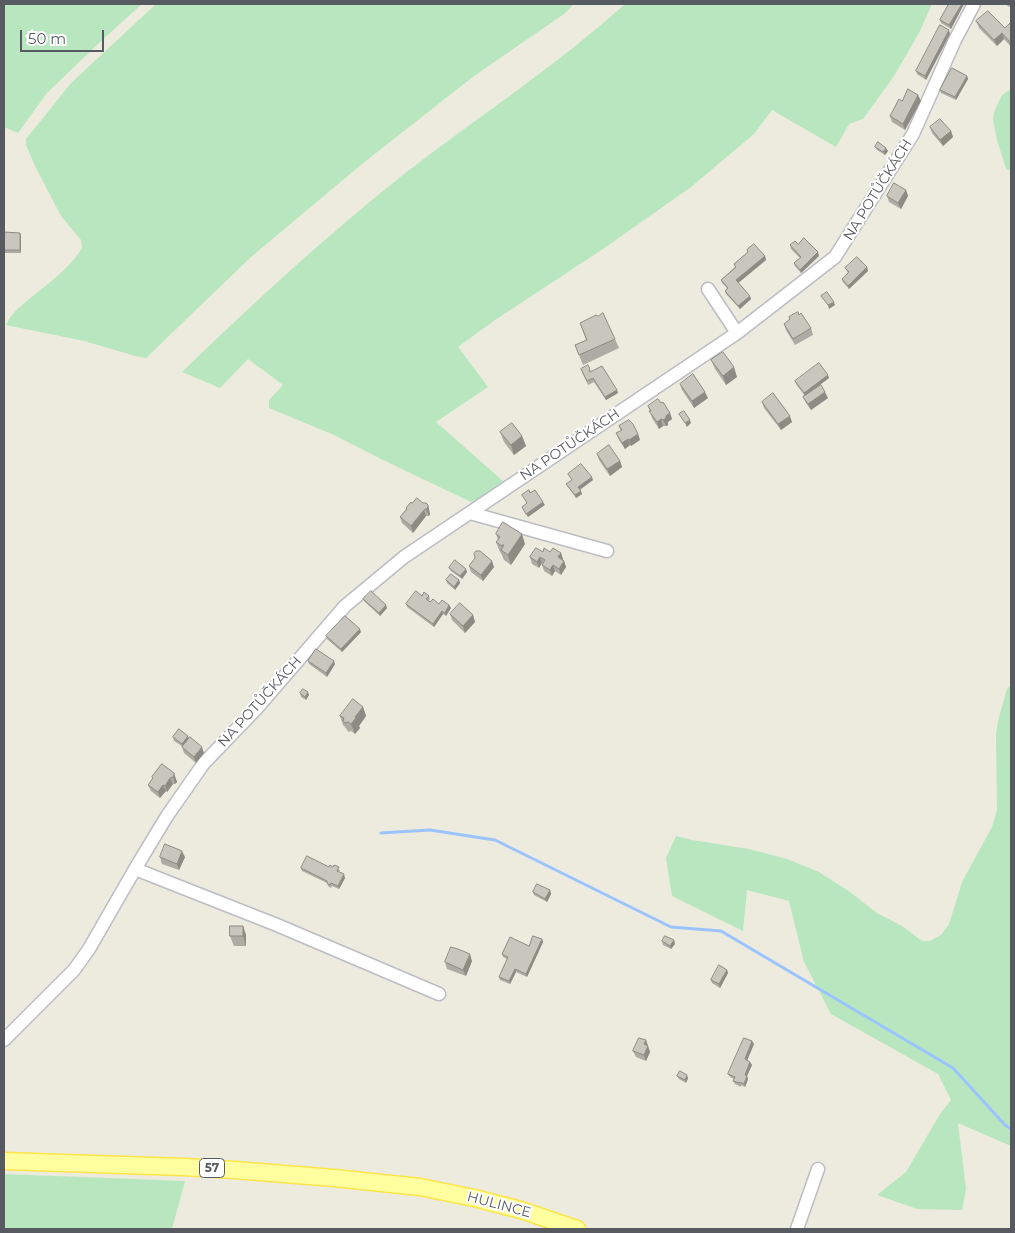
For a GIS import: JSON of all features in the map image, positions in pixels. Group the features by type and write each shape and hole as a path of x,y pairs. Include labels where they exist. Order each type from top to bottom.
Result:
{"main road":[{"name":"HULINCE","path":"4,1161 235,1170 420,1187 521,1210 577,1229"}],"street":[{"name":"NA POTŮČKÁCH","path":"4,1040 74,970 89,949 166,816 204,763 257,708 345,606 404,557 737,333 835,257 913,134 955,40 974,4"},
{"path":"708,289 737,333"},
{"path":"470,513 607,551"},
{"path":"135,869 277,925 439,994"},
{"path":"797,1229 818,1169"}],"green space":[{"path":"6,4 142,4 47,93 18,133 4,127 4,6"},
{"path":"156,4 574,4 564,14 474,76 362,164 251,257 146,358 84,341 6,325 16,311 62,272 82,248 81,240 61,216 36,168 26,145 26,139 71,83"},
{"path":"625,4 932,4 919,33 894,76 863,119 849,124 836,147 772,110 754,134 691,187 458,347 488,387 436,422 503,481 490,493 471,502 334,435 269,408 269,400 283,385 248,359 220,388 182,372 290,270 346,221 404,174 572,49"},
{"path":"1011,89 1011,171 1006,169 993,120 994,112 1002,95"},
{"path":"1011,685 1011,1146 958,1123 966,1189 962,1210 917,1209 877,1195 906,1172 940,1114 951,1100 938,1074 831,1014 804,962 789,901 747,890 743,931 672,896 666,858 676,836 749,849 787,859 819,872 850,892 877,913 902,926 922,941 930,941 941,935 949,924 962,882 992,827 997,810 996,734 1007,689"},
{"path":"4,1174 185,1181 172,1229 4,1229"}],"building":[{"path":"949,4 962,4 949,25 940,20"},
{"path":"988,11 1005,28 1011,22 1010,42 1002,33 994,40 976,21"},
{"path":"940,25 949,30 925,76 916,71"},
{"path":"952,68 967,76 955,97 940,90"},
{"path":"908,89 918,95 903,124 890,116 899,99 902,101"},
{"path":"940,119 951,131 940,140 930,127"},
{"path":"878,142 886,148 883,152 875,147"},
{"path":"894,183 906,190 898,203 887,196"},
{"path":"4,232 20,233 20,250 4,250"},
{"path":"804,238 818,252 800,270 794,263 801,257 790,245 795,241 798,244"},
{"path":"754,244 765,256 736,280 750,296 738,306 725,291 728,288 721,280 736,267 734,264"},
{"path":"857,257 867,267 848,286 842,279 849,272 845,268"},
{"path":"827,292 834,302 828,305 821,296"},
{"path":"798,312 799,315 801,313 811,328 793,339 784,324 790,319 789,317"},
{"path":"603,313 615,339 579,355 575,345 587,340 580,323"},
{"path":"723,352 734,367 723,376 711,360"},
{"path":"819,363 828,375 804,393 795,381"},
{"path":"588,365 590,372 602,366 617,390 605,397 593,378 587,381 581,369"},
{"path":"693,374 705,392 692,401 680,384"},
{"path":"821,385 825,392 808,404 803,397"},
{"path":"773,393 790,416 778,424 762,402"},
{"path":"658,399 661,403 663,402 670,413 666,418 657,422 649,411 651,411 648,406"},
{"path":"684,411 690,420 685,423 679,414"},
{"path":"629,420 638,434 622,443 616,433 622,430 619,426"},
{"path":"512,423 522,436 511,445 500,432"},
{"path":"609,445 620,461 607,469 597,454"},
{"path":"581,464 592,477 578,487 581,491 575,495 566,484 572,480 568,474"},
{"path":"529,490 530,493 535,490 543,502 526,514 522,507 527,503 522,495"},
{"path":"417,498 426,503 428,507 411,526 400,517 411,502"},
{"path":"503,522 522,534 508,555 501,550 504,545 502,546 496,542 500,537 496,534"},
{"path":"536,548 543,552 544,548 550,552 553,548 561,553 558,557 564,561 559,569 553,565 550,570 542,565 545,560 540,557 537,562 530,557"},
{"path":"476,551 480,551 492,561 481,575 469,566 475,558 474,554"},
{"path":"455,560 466,569 460,576 449,568"},
{"path":"451,574 459,580 454,587 446,580"},
{"path":"371,591 386,605 379,613 363,599"},
{"path":"416,591 422,596 424,592 429,596 426,599 430,602 433,599 439,604 442,600 449,605 445,613 442,611 433,624 406,604"},
{"path":"460,603 473,615 463,626 450,614"},
{"path":"345,616 360,629 341,649 326,636"},
{"path":"316,649 334,661 326,673 308,661"},
{"path":"303,689 308,692 305,697 300,693"},
{"path":"353,699 363,707 351,724 343,721 344,718 340,716"},
{"path":"179,729 188,736 182,744 173,737"},
{"path":"190,737 202,747 194,757 182,747"},
{"path":"162,764 174,775 158,792 148,785"},
{"path":"165,844 182,851 177,864 160,857"},
{"path":"307,856 329,867 334,865 339,867 337,871 344,874 338,886 331,883 330,885 327,881 301,868"},
{"path":"537,884 550,890 545,899 533,892"},
{"path":"230,926 243,926 243,936 230,936"},
{"path":"533,936 542,939 526,974 515,969 509,981 499,977 508,957 502,954 510,937 529,946"},
{"path":"665,936 674,940 670,946 662,941"},
{"path":"451,947 470,954 463,970 445,962"},
{"path":"719,965 727,970 719,984 711,980"},
{"path":"639,1038 646,1040 644,1044 648,1046 644,1055 633,1051"},
{"path":"744,1038 752,1041 745,1059 750,1062 744,1084 733,1081 735,1077 728,1074"},
{"path":"680,1071 687,1075 685,1080 677,1076"}],"waterway":[{"path":"381,833 430,830 495,840 671,927 721,931 953,1068 1005,1125 1011,1129"}]}
